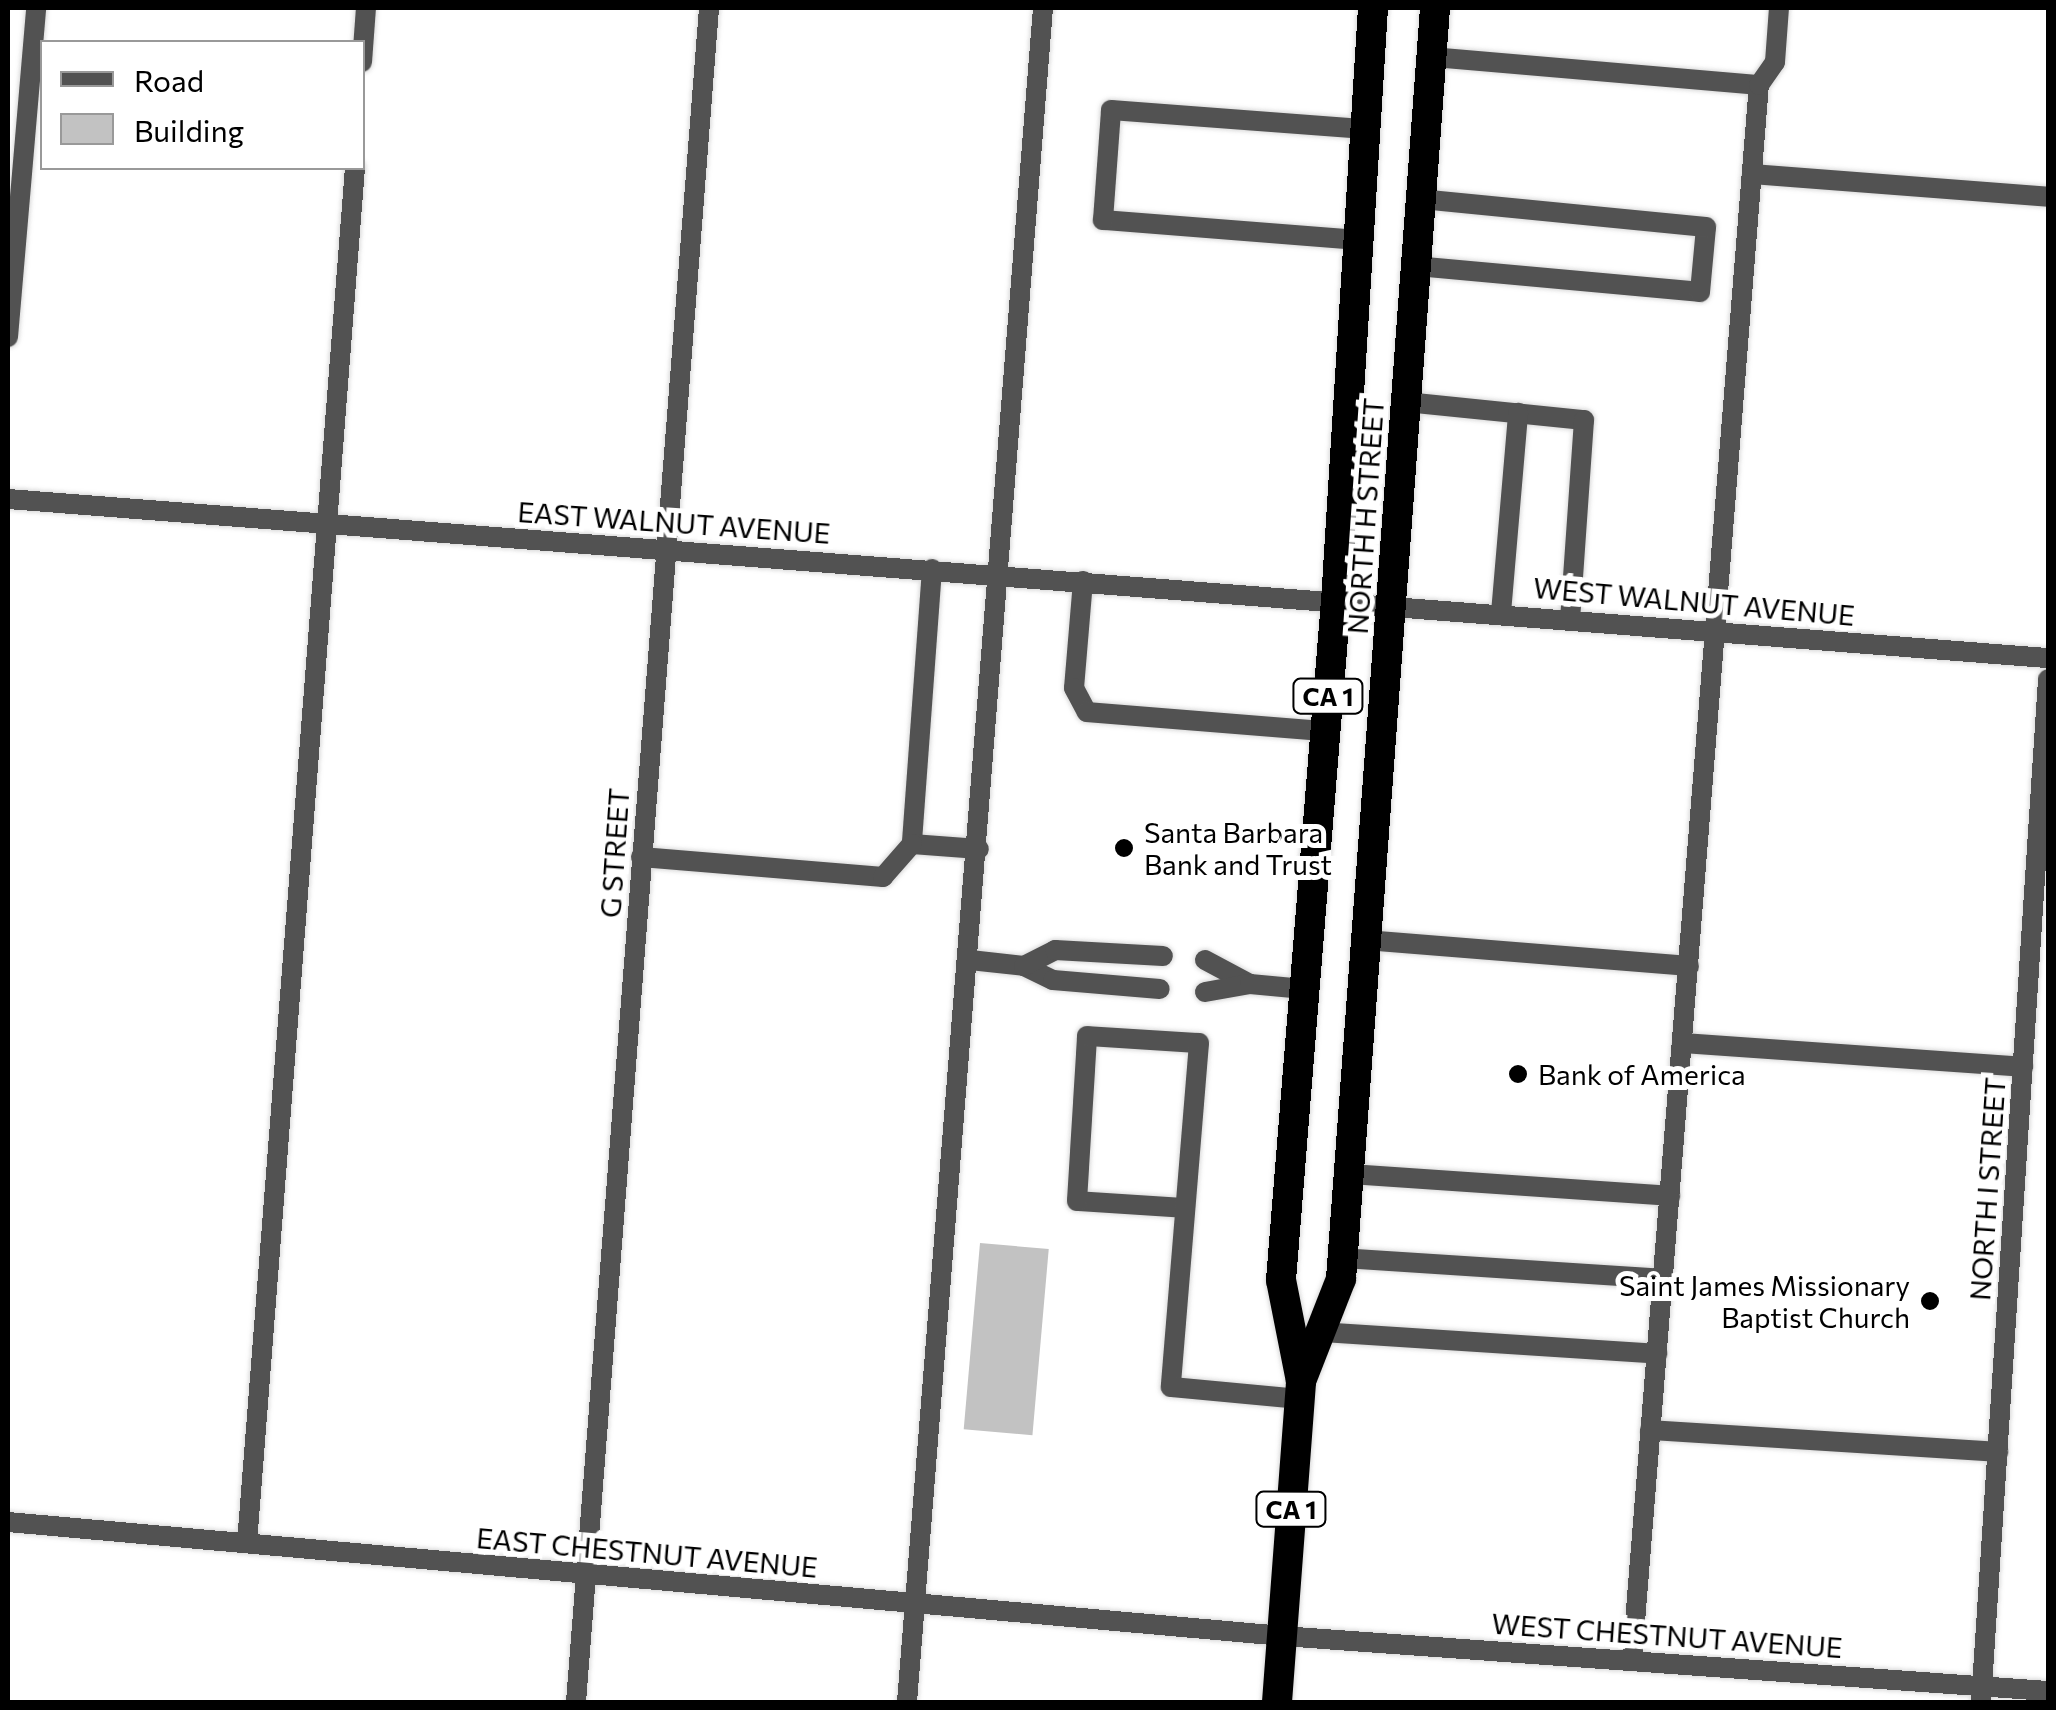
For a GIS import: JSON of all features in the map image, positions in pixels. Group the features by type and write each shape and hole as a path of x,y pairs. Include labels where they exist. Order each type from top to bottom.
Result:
{"highway":[{"name":"NORTH H STREET","path":"1277,1702 1300,1390 1281,1280 1336,600 1373,8"},
{"name":"NORTH H STREET","path":"1300,1390 1342,1279 1436,8"}],"street":[{"path":"8,337 36,8"},
{"path":"364,40 366,8"},
{"name":"G STREET","path":"576,1702 709,8"},
{"path":"907,1702 1002,575 1044,8"},
{"path":"1632,1659 1759,85 1775,62 1779,8"},
{"path":"1432,57 1759,85"},
{"path":"1358,240 1103,220 1111,110 1366,129"},
{"path":"247,1544 331,524 355,170"},
{"path":"1752,174 2048,197"},
{"path":"1416,266 1700,292 1706,227 1421,199"},
{"path":"1406,402 1584,420 1570,619"},
{"path":"1501,614 1518,413"},
{"name":"EAST WALNUT AVENUE","path":"8,499 1336,600"},
{"path":"641,857 883,877 912,844 932,569"},
{"path":"1083,581 1074,688 1087,712 1325,731"},
{"name":"WEST WALNUT AVENUE","path":"1336,600 2048,658"},
{"name":"NORTH I STREET","path":"1982,1694 2048,680"},
{"path":"912,844 979,849"},
{"path":"1366,940 1689,966"},
{"path":"1024,966 1055,950 1163,956"},
{"path":"970,960 1024,966 1053,980 1160,989"},
{"path":"1205,960 1250,984"},
{"path":"1205,992 1250,984 1304,989"},
{"path":"1185,1208 1077,1202 1087,1036 1199,1043 1171,1386 1300,1390"},
{"path":"1682,1043 2023,1067"},
{"path":"1349,1174 1670,1196"},
{"path":"1342,1258 1663,1280"},
{"path":"1320,1332 1657,1354"},
{"path":"1650,1430 1998,1452"},
{"name":"EAST CHESTNUT AVENUE","path":"8,1522 1282,1636"},
{"name":"WEST CHESTNUT AVENUE","path":"1282,1636 1632,1659 1982,1694 2048,1691"}],"building":[{"path":"980,1243 1049,1249 1032,1435 964,1429"}],"place":[{"name":"Santa Barbara Bank and Trust","path":"1124,848"},
{"name":"Bank of America","path":"1518,1074"},
{"name":"Saint James Missionary Baptist Church","path":"1930,1301"}]}
